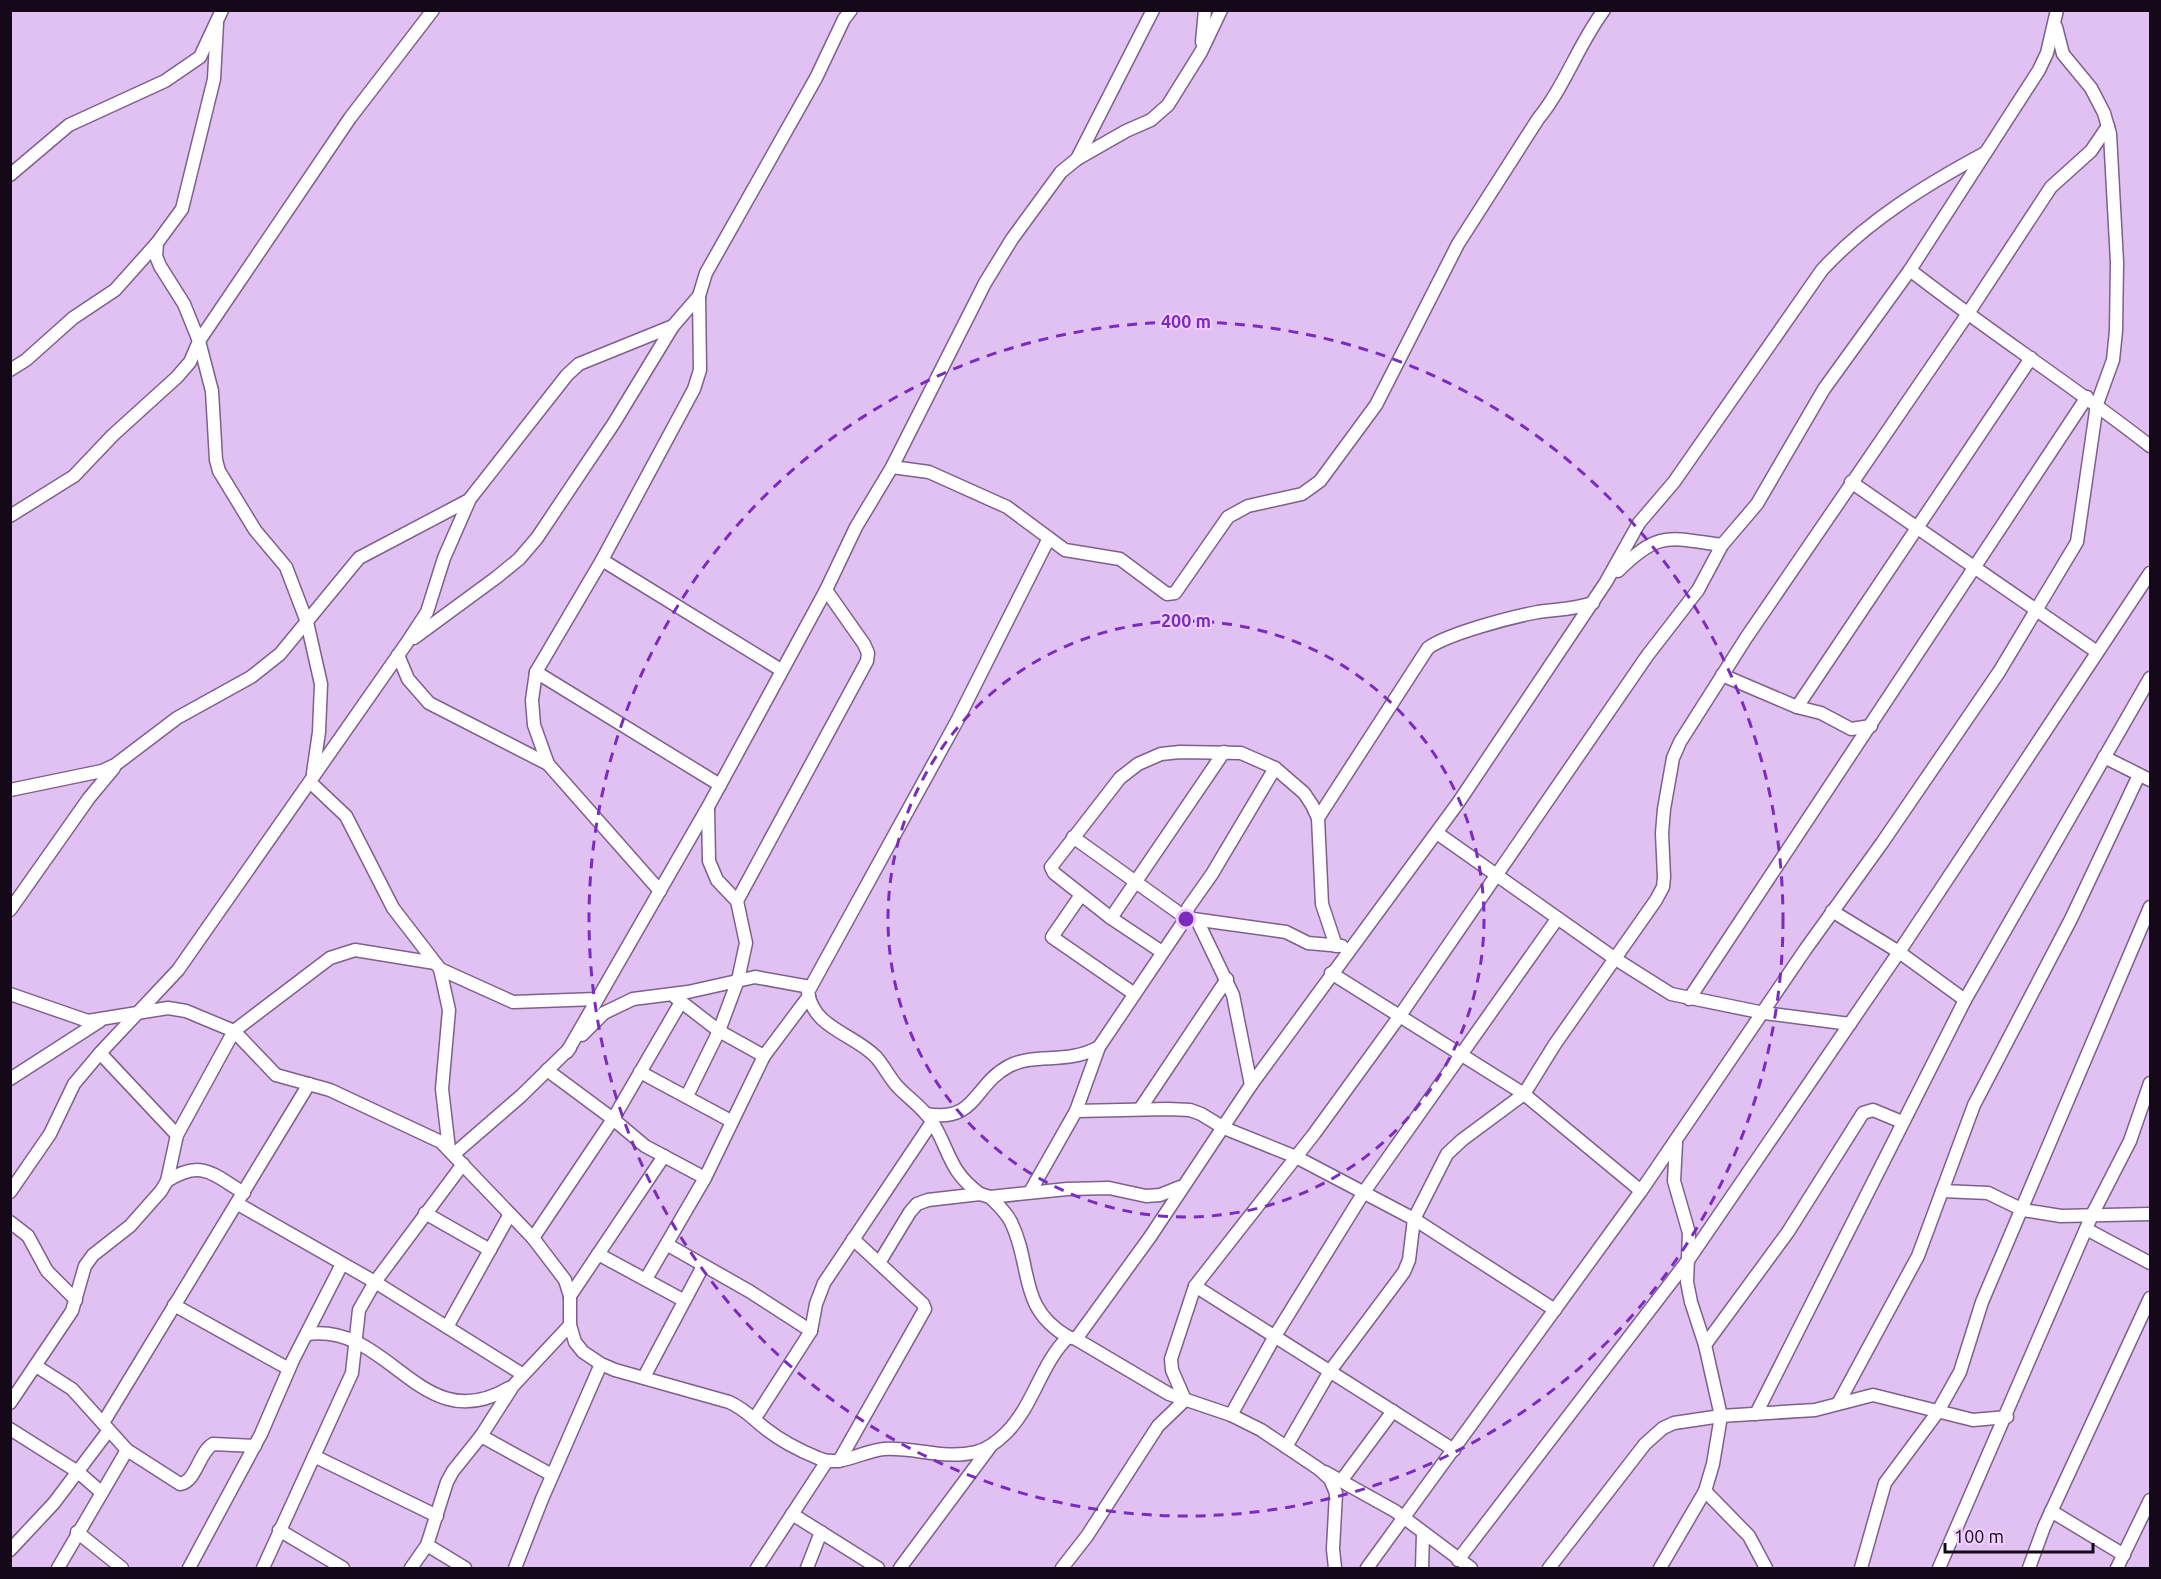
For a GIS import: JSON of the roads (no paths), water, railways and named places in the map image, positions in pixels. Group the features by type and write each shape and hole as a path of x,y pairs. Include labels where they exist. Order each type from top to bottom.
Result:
{"street":[{"path":"10,175 16,167 69,125 184,69 200,57 222,10"},
{"path":"10,516 74,476 113,435 177,377 190,362 199,341 350,118 433,10"},
{"path":"548,764 534,725 532,700 536,672 602,560 694,389 700,370 699,296 706,273 816,78 844,19 851,10"},
{"path":"1201,52 1205,10"},
{"path":"567,1052 708,807 826,590 856,527 892,467 985,283 1054,180 1077,159 1126,130 1151,120 1168,105 1201,52 1221,10"},
{"path":"892,467 929,472 1022,515 1065,550 1120,558 1167,594 1174,593 1228,517 1248,506 1302,494 1320,481 1376,405 1458,244 1538,119 1552,102 1585,36 1604,10"},
{"path":"1077,159 1152,11"},
{"path":"1689,999 1975,569 2092,401 2113,360 2116,331 2117,262 2108,126 2100,100 2063,54 2056,14"},
{"path":"1185,1400 1172,1370 1171,1359 1195,1286 1296,1157 1399,1017 1647,656 1698,590 1722,546 1757,504 1824,389 1910,270 2039,70 2047,53 2056,14"},
{"path":"10,370 26,360 73,318 115,290 157,243 182,209 199,130 214,79 217,23"},
{"path":"1286,1447 1330,1371 1404,1272 1409,1260 1414,1219 1447,1154 1462,1140 1524,1094 1663,887 1662,833 1673,759 1680,742 1851,482 1967,315 2051,187 2091,151 2108,126"},
{"path":"900,1569 990,1447 1016,1421 1028,1404 1047,1363 1072,1338 1150,1237 1181,1187 1224,1128 1251,1085 1331,973 1437,833 1593,603 1639,523 1674,482 1822,270 1849,242 1933,182 1987,152"},
{"path":"157,243 156,256 159,266 184,304 199,341 212,391 216,460 219,471 255,530 286,567 307,621 321,684 319,732 311,780"},
{"path":"1910,270 1967,315 2092,401 2150,445"},
{"path":"402,650 519,559 537,538 614,423 673,326 699,296"},
{"path":"10,1192 50,1134 75,1084 100,1053 178,970 402,650 427,612 444,558 469,500 567,375 579,364 673,326"},
{"path":"1797,707 2031,358"},
{"path":"1367,1569 1641,1191 1999,672 2077,542 2092,401"},
{"path":"1851,482 2097,652"},
{"path":"10,790 102,771 122,760 177,718 265,668 359,558 469,500"},
{"path":"646,1279 668,1245 705,1178 764,1056 809,991 957,721 1049,538"},
{"path":"1606,582 1635,554 1659,539 1722,546"},
{"path":"602,560 781,670"},
{"path":"1458,1560 1689,1259 1899,952 2151,573"},
{"path":"737,901 867,662 868,653 864,644 826,590"},
{"path":"1318,818 1428,648 1445,639 1527,615 1565,611 1593,603"},
{"path":"402,650 408,680 429,703 548,764 660,891"},
{"path":"536,672 720,785"},
{"path":"1722,675 1797,707 1821,713 1851,729 1871,726"},
{"path":"1756,1414 1965,1000 2151,678"},
{"path":"1111,918 1224,752"},
{"path":"1162,952 1111,918 1054,873 1051,867 1120,778 1138,764 1161,754 1241,753 1275,768 1304,793 1318,818 1323,904 1336,946"},
{"path":"1839,1402 1917,1256 1974,1105 2145,778 2104,758"},
{"path":"10,910 89,798 122,760"},
{"path":"1251,1085 1233,995 1227,979 1191,919 1188,908 1212,874 1275,768"},
{"path":"311,780 346,816 393,908 437,966 449,1010 442,1089 455,1156"},
{"path":"687,1096 719,1031 738,980 746,943 737,901 717,880 712,870 708,807"},
{"path":"1437,833 1557,919 1671,994 1764,1013 1850,1024"},
{"path":"1073,837 1191,919 1286,932 1308,942 1352,946"},
{"path":"1081,895 1052,937 1133,993"},
{"path":"1861,1569 1885,1483 1937,1413 1965,1362 1975,1319 2151,907"},
{"path":"1832,911 1899,952 1965,1000"},
{"path":"1030,1192 1076,1111 1099,1047 1162,952 1191,919"},
{"path":"1231,1415 1275,1336 1364,1192 1557,919"},
{"path":"10,1402 36,1366 76,1300 85,1266 93,1255 157,1198 166,1181 177,1135 234,1031 330,958 342,952 355,950 437,966 513,1002 597,999"},
{"path":"1331,973 1524,1094 1641,1191"},
{"path":"263,1569 352,1372 359,1310 375,1282 425,1213 455,1156 567,1052 586,1029 619,1004 676,998 755,976 809,991"},
{"path":"1140,1109 1227,979"},
{"path":"809,991 819,1016 832,1028 873,1054 898,1087 929,1118 956,1173 1004,1210 1012,1222 1034,1304 1053,1329 1144,1381 1185,1400 1231,1415 1319,1469 1384,1503 1471,1569"},
{"path":"10,994 88,1021 168,1008 186,1011 234,1031 276,1076 330,1090 351,1102 441,1142 533,1238 565,1280 570,1296 570,1325 575,1342 583,1352 601,1364 729,1402 756,1418 766,1429 833,1461 856,1454 887,1449 951,1455 975,1453 990,1447"},
{"path":"676,998 719,1031 764,1056"},
{"path":"533,1238 614,1119 676,998"},
{"path":"10,1079 104,1019"},
{"path":"929,1118 944,1117 966,1108 995,1076 1019,1061 1084,1056 1099,1047"},
{"path":"100,1053 177,1135"},
{"path":"547,1070 614,1119 637,1140 705,1178"},
{"path":"640,1072 731,1121"},
{"path":"1939,1569 2088,1230 2092,1215 2130,1141 2151,1083"},
{"path":"10,1550 49,1509 78,1472 174,1305 309,1084"},
{"path":"1076,1111 1190,1110 1224,1128 1296,1157 1414,1219 1555,1310"},
{"path":"1705,1345 1788,1232 1863,1113 1873,1110 1902,1122"},
{"path":"756,1418 811,1331 818,1294 929,1118"},
{"path":"1660,1569 1705,1491 1713,1464 1721,1416 1705,1345 1691,1302 1688,1282 1689,1233 1674,1181 1677,1139"},
{"path":"570,1296 664,1156"},
{"path":"166,1181 184,1170 207,1171 241,1198 342,1264 375,1282 522,1374"},
{"path":"879,1263 910,1212 917,1204 928,1200 1109,1188 1153,1195 1169,1193 1181,1187"},
{"path":"1942,1191 1988,1193 2023,1209 2061,1216 2151,1214"},
{"path":"425,1213 490,1250"},
{"path":"447,1327 510,1214"},
{"path":"10,1222 28,1236 47,1271 76,1300"},
{"path":"2088,1230 2151,1263"},
{"path":"757,1569 792,1514 833,1461 925,1309 923,1304 853,1239"},
{"path":"668,1245 749,1290 811,1331"},
{"path":"598,1254 683,1300"},
{"path":"189,1569 255,1446 342,1264"},
{"path":"644,1377 703,1266"},
{"path":"1195,1286 1454,1450"},
{"path":"2029,1569 2051,1511 2151,1298"},
{"path":"174,1305 290,1369"},
{"path":"411,1569 427,1545 447,1482 522,1374 570,1325"},
{"path":"308,1334 329,1333 356,1340 420,1385 448,1400 478,1401 495,1396 513,1386"},
{"path":"515,1569 552,1475 601,1364"},
{"path":"36,1366 72,1389 127,1450 180,1484 186,1483 207,1447 213,1444 255,1446"},
{"path":"1549,1569 1654,1436 1674,1423 1721,1416 1815,1410 1860,1396 1883,1396 1937,1413 1974,1420 2007,1417"},
{"path":"1062,1569 1087,1536 1158,1426 1185,1400"},
{"path":"1341,1480 1393,1411"},
{"path":"10,1429 78,1472 101,1492"},
{"path":"481,1436 552,1475"},
{"path":"58,1569 77,1532 127,1450"},
{"path":"314,1456 437,1516"},
{"path":"1319,1469 1330,1479 1336,1493 1333,1549 1335,1569"},
{"path":"1705,1491 1749,1536 1766,1569"},
{"path":"2117,1569 2151,1500"},
{"path":"2051,1511 2124,1555"},
{"path":"792,1514 878,1569"},
{"path":"279,1530 343,1569"},
{"path":"77,1532 122,1569"},
{"path":"807,1569 821,1532"},
{"path":"1422,1569 1423,1534"},
{"path":"427,1545 465,1569"}]}
